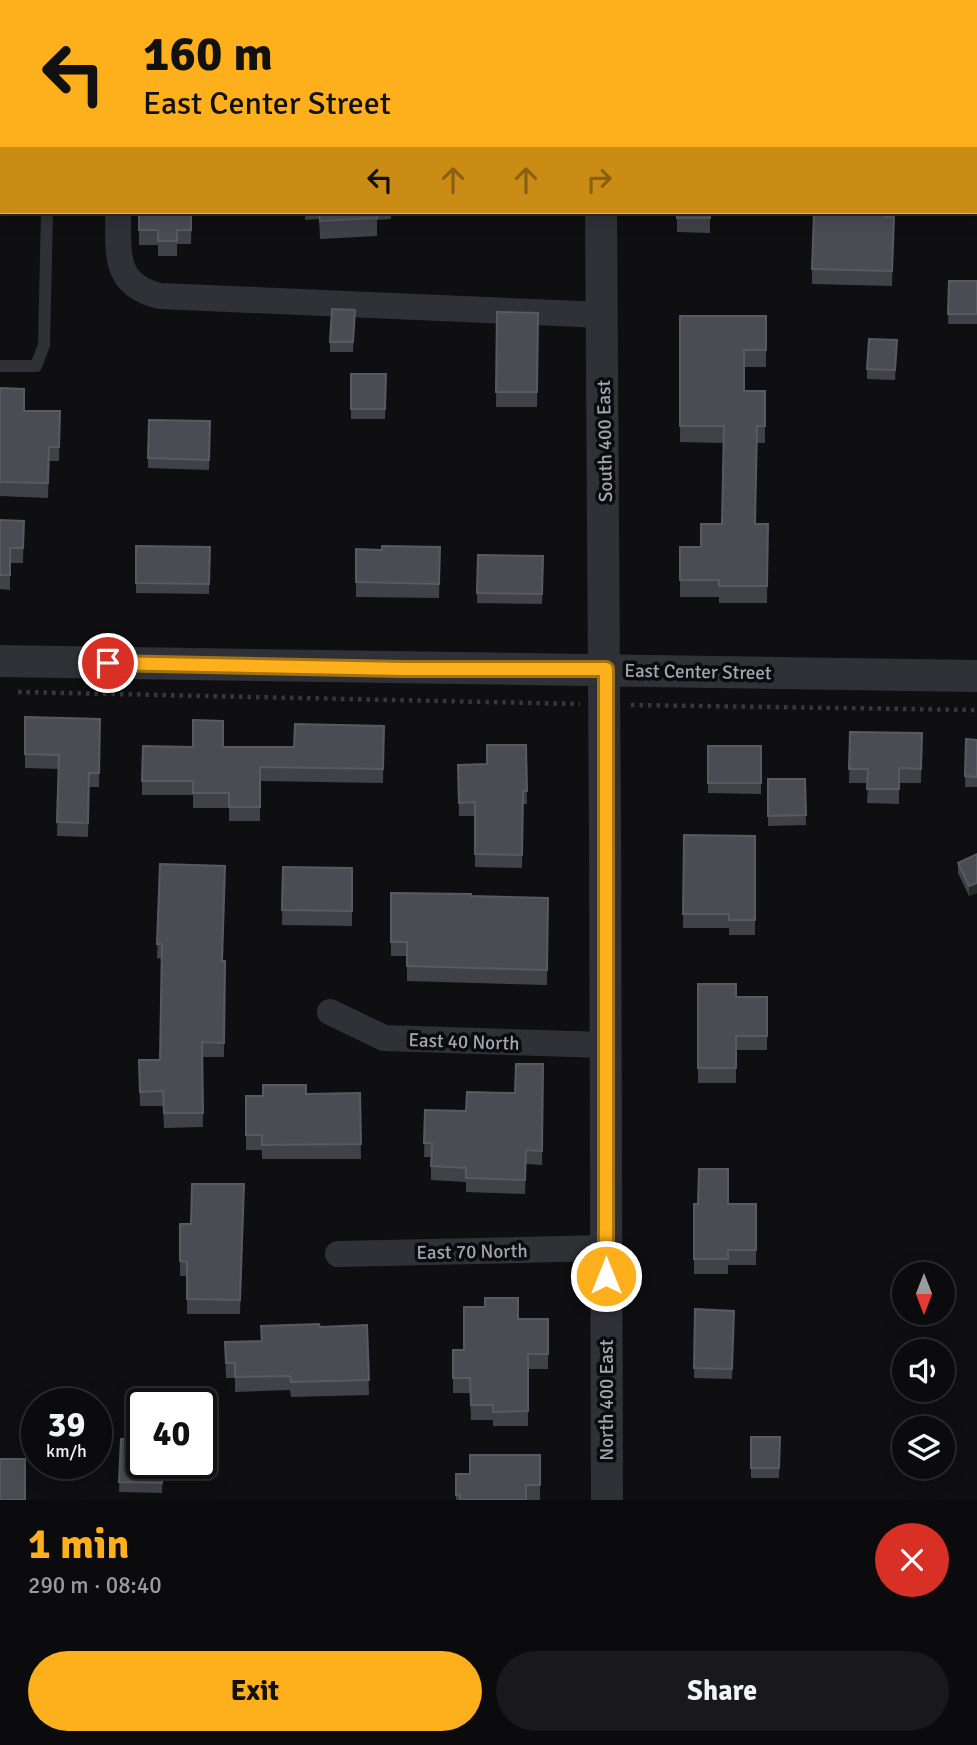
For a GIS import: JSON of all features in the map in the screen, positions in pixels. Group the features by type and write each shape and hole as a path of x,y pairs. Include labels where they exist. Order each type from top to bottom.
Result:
{"street":[{"path":"118,214 119,263 125,275 145,292 160,296 603,315"},
{"name":"South 400 East","path":"601,214 606,669"},
{"name":"East Center Street","path":"0,662 977,676"},
{"name":"North 400 East","path":"606,669 607,1500"},
{"name":"East 40 North","path":"330,1012 384,1038 605,1045"},
{"name":"East 70 North","path":"338,1254 606,1248"}],"lane":[{"path":"0,366 36,366 44,345 47,214"}],"path":[{"path":"14,692 977,710"}],"building":[{"path":"139,214 191,214 191,230 177,230 177,241 158,241 158,230 139,230"},
{"path":"319,214 377,214 377,218 320,221"},
{"path":"677,214 710,214 710,218 677,218"},
{"path":"814,214 885,214 885,217 894,217 892,271 812,269"},
{"path":"949,281 977,281 977,314 948,314"},
{"path":"332,309 355,310 353,342 330,342"},
{"path":"497,312 538,313 537,392 496,392"},
{"path":"680,316 766,316 766,350 744,350 744,391 765,391 765,426 757,426 755,524 768,524 767,586 719,586 719,580 680,580 680,547 701,547 701,524 722,524 724,426 680,426"},
{"path":"869,339 897,340 895,370 867,369"},
{"path":"351,374 386,374 385,409 351,409"},
{"path":"0,388 24,389 24,411 60,411 59,447 49,447 48,483 0,482"},
{"path":"149,420 210,421 209,460 148,458"},
{"path":"0,520 24,521 23,548 10,548 10,575 0,575"},
{"path":"136,546 210,547 209,584 136,583"},
{"path":"382,546 440,547 439,584 356,582 356,549 382,550"},
{"path":"478,555 543,556 542,594 477,593"},
{"path":"25,717 100,719 99,773 89,773 88,823 57,822 59,755 25,754"},
{"path":"193,720 223,721 223,747 294,747 295,724 384,726 383,769 260,767 260,807 229,807 229,793 193,793 193,781 142,781 143,746 193,747"},
{"path":"850,732 922,733 921,769 899,768 899,789 867,789 868,769 849,769"},
{"path":"966,739 977,740 977,777 965,776"},
{"path":"487,745 526,745 527,791 523,791 522,855 475,854 475,802 459,803 458,765 487,764"},
{"path":"708,746 761,746 761,783 708,783"},
{"path":"768,779 805,779 806,815 768,816"},
{"path":"684,835 755,836 755,920 729,920 729,914 683,914"},
{"path":"977,854 977,883 969,886 958,863"},
{"path":"160,864 225,866 222,961 225,961 224,1043 202,1042 203,1113 164,1113 163,1091 140,1092 139,1060 160,1060 162,944 157,944"},
{"path":"283,867 352,868 352,911 282,910"},
{"path":"391,893 548,898 547,970 407,966 407,942 391,942"},
{"path":"698,984 736,984 736,997 767,997 767,1036 736,1036 736,1068 698,1068"},
{"path":"516,1064 543,1064 542,1151 526,1150 525,1180 466,1178 466,1168 431,1166 432,1143 424,1143 425,1110 466,1111 467,1092 515,1093"},
{"path":"263,1085 306,1085 306,1094 360,1093 361,1144 262,1145 262,1135 246,1135 246,1096 263,1096"},
{"path":"699,1169 728,1169 728,1204 756,1204 756,1250 728,1250 728,1259 694,1259 694,1204 698,1204"},
{"path":"192,1184 244,1184 240,1300 187,1299 187,1262 180,1261 180,1224 191,1224"},
{"path":"485,1298 518,1298 518,1319 548,1319 548,1354 528,1354 528,1411 493,1412 493,1405 471,1405 470,1378 453,1378 453,1350 464,1350 464,1307 485,1307"},
{"path":"695,1309 734,1311 732,1369 694,1368"},
{"path":"319,1324 320,1327 367,1325 369,1380 291,1382 290,1376 235,1377 235,1363 226,1363 225,1342 262,1341 261,1326"},
{"path":"751,1437 780,1437 779,1468 751,1468"},
{"path":"121,1439 126,1439 126,1479 162,1479 162,1483 119,1482"},
{"path":"470,1455 540,1455 540,1485 526,1485 526,1500 460,1500 460,1495 456,1495 456,1474 470,1474"},
{"path":"0,1459 21,1459 25,1500 0,1500"}],"route":[{"path":"108,663 403,669 606,669 606,1276"}]}
